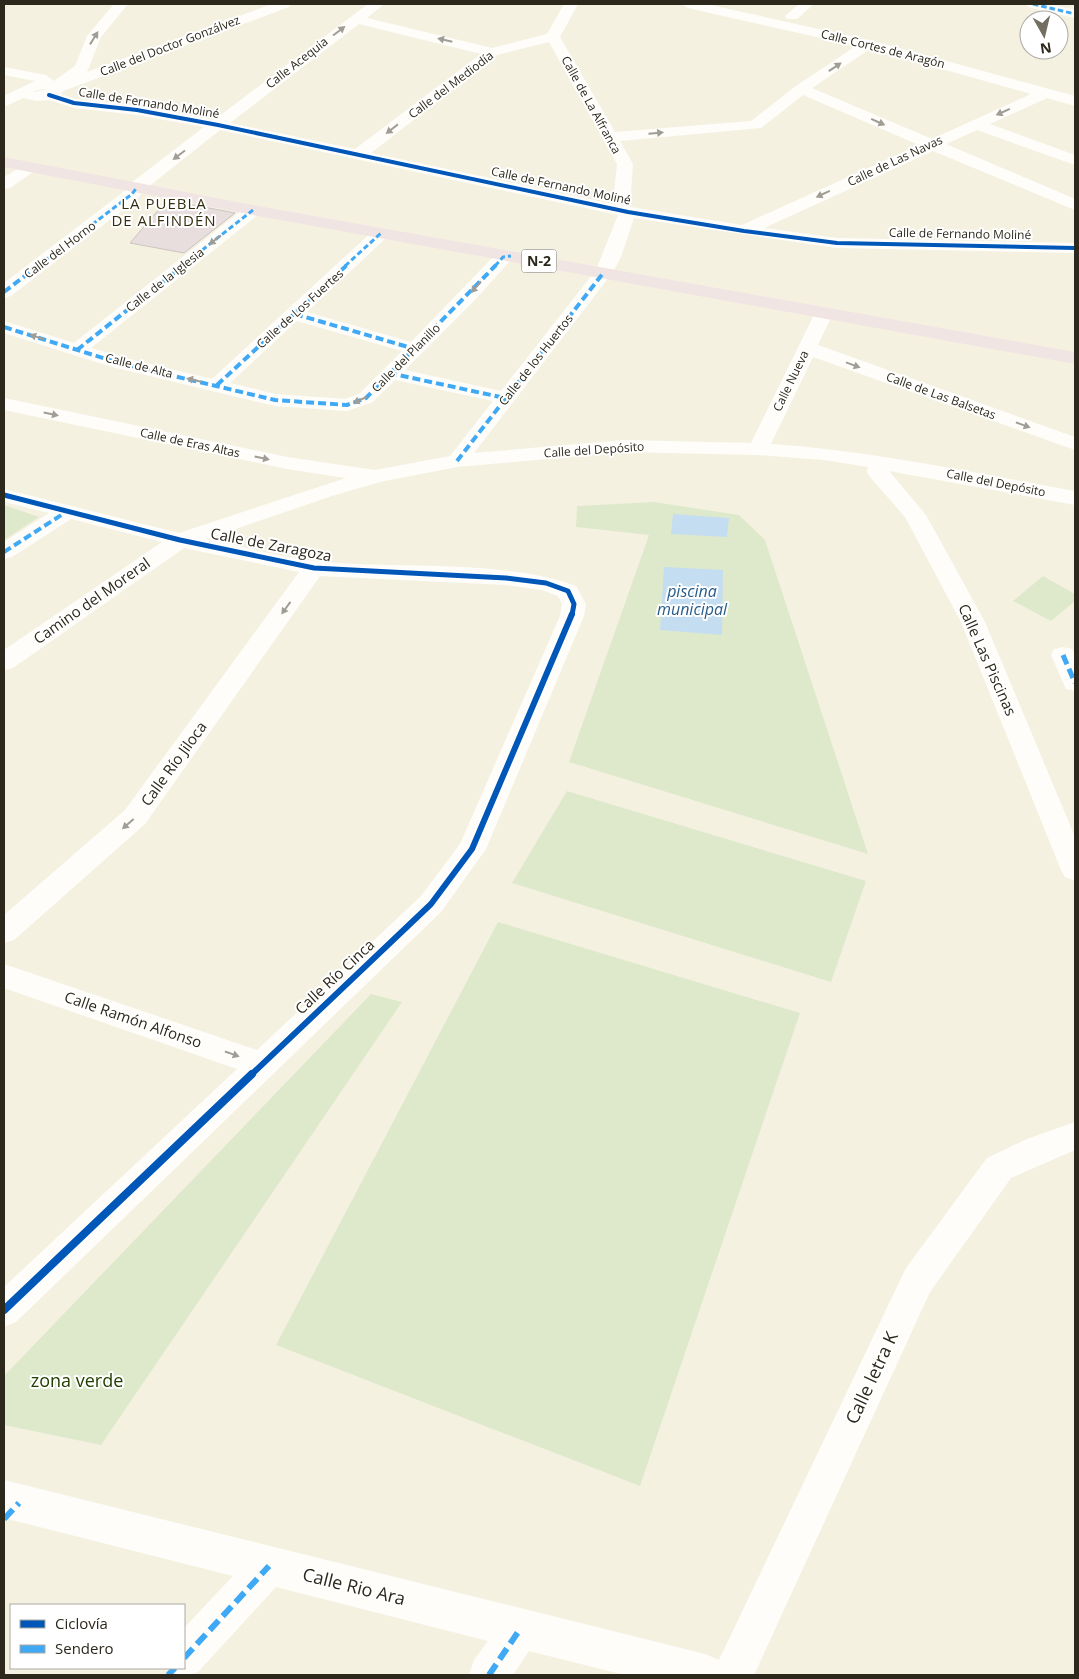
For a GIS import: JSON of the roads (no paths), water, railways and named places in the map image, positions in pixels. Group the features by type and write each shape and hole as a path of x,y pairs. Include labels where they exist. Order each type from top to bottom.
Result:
{"highway":[{"name":"N-2","path":"4,162 137,186 254,210 511,256 608,265 824,313 1075,358"}],"street":[{"path":"4,102 29,88 50,88 82,68 94,36 116,4"},
{"name":"Calle del Doctor Gonzálvez","path":"50,88 100,74 284,4"},
{"name":"Calle Acequia","path":"137,186 377,4"},
{"path":"553,38 571,4"},
{"name":"Calle Cortes de Aragón","path":"688,4 868,44 1075,101"},
{"name":"Calle Cortes de Aragón","path":"731,4 792,16 1075,90"},
{"path":"792,16 807,4"},
{"path":"1033,4 1075,14"},
{"path":"355,19 492,52"},
{"name":"Calle del Mediodía","path":"359,154 492,52 553,38"},
{"name":"Calle de La Alfranca","path":"553,38 625,164 624,212"},
{"path":"608,137 755,125 801,89 868,44"},
{"path":"82,68 100,74"},
{"name":"Calle de Fernando Moliné","path":"4,71 41,78 50,88 74,103 137,110 218,125 648,216 837,243 1075,248"},
{"path":"801,89 1075,205"},
{"name":"Calle de Las Navas","path":"744,231 1047,92"},
{"path":"976,124 1075,160"},
{"path":"4,184 30,167"},
{"name":"Calle del Horno","path":"4,292 132,194 137,186"},
{"name":"Calle de la Iglesia","path":"77,350 254,210"},
{"name":"Calle de los Huertos","path":"608,265 624,212"},
{"name":"Calle de los Huertos","path":"457,461 608,265 627,246 648,216"},
{"name":"Calle de Los Fuertes","path":"217,385 381,233"},
{"name":"Calle del Planillo","path":"276,400 347,405 366,398 467,297 502,256 511,256"},
{"name":"Calle Nueva","path":"758,449 824,313"},
{"path":"295,314 415,349"},
{"name":"Calle de Alta","path":"4,326 119,363 276,400"},
{"name":"Calle de Las Balsetas","path":"807,348 1075,444"},
{"path":"389,373 505,398"},
{"name":"Calle de Eras Altas","path":"4,404 287,463 377,476"},
{"name":"Calle del Depósito","path":"180,540 324,491 377,476 457,461 624,446 758,449 824,454 880,462 1075,498"},
{"name":"Calle Las Piscinas","path":"880,462 878,472 915,515 973,622 1075,870"},
{"path":"314,466 322,480 324,491"},
{"name":"Calle de Zaragoza","path":"4,495 180,540 314,568 506,578 546,583 568,591"},
{"path":"4,552 66,512"},
{"name":"Camino del Moreral","path":"4,662 180,540"},
{"name":"Calle Río Jiloca","path":"4,932 135,817 314,568"},
{"name":"Calle Río Cinca","path":"4,1310 431,904 472,849 572,616 574,604 568,591"},
{"path":"1063,655 1075,683"},
{"name":"Calle Ramón Alfonso","path":"4,976 262,1064"},
{"name":"Calle letra K","path":"733,1675 918,1280 999,1168 1039,1149 1075,1136"},
{"name":"Calle Rio Ara","path":"9,1507 269,1566 705,1675"},
{"path":"185,1657 269,1566"},
{"path":"489,1675 520,1629"}],"water":[{"path":"673,514 729,518 727,537 671,534"},
{"name":"piscina municipal","path":"664,567 723,570 722,635 660,630"}],"district":[{"name":"LA PUEBLA DE ALFINDÉN","path":"164,212"}],"park label":[{"name":"zona verde","path":"77,1381"}]}
